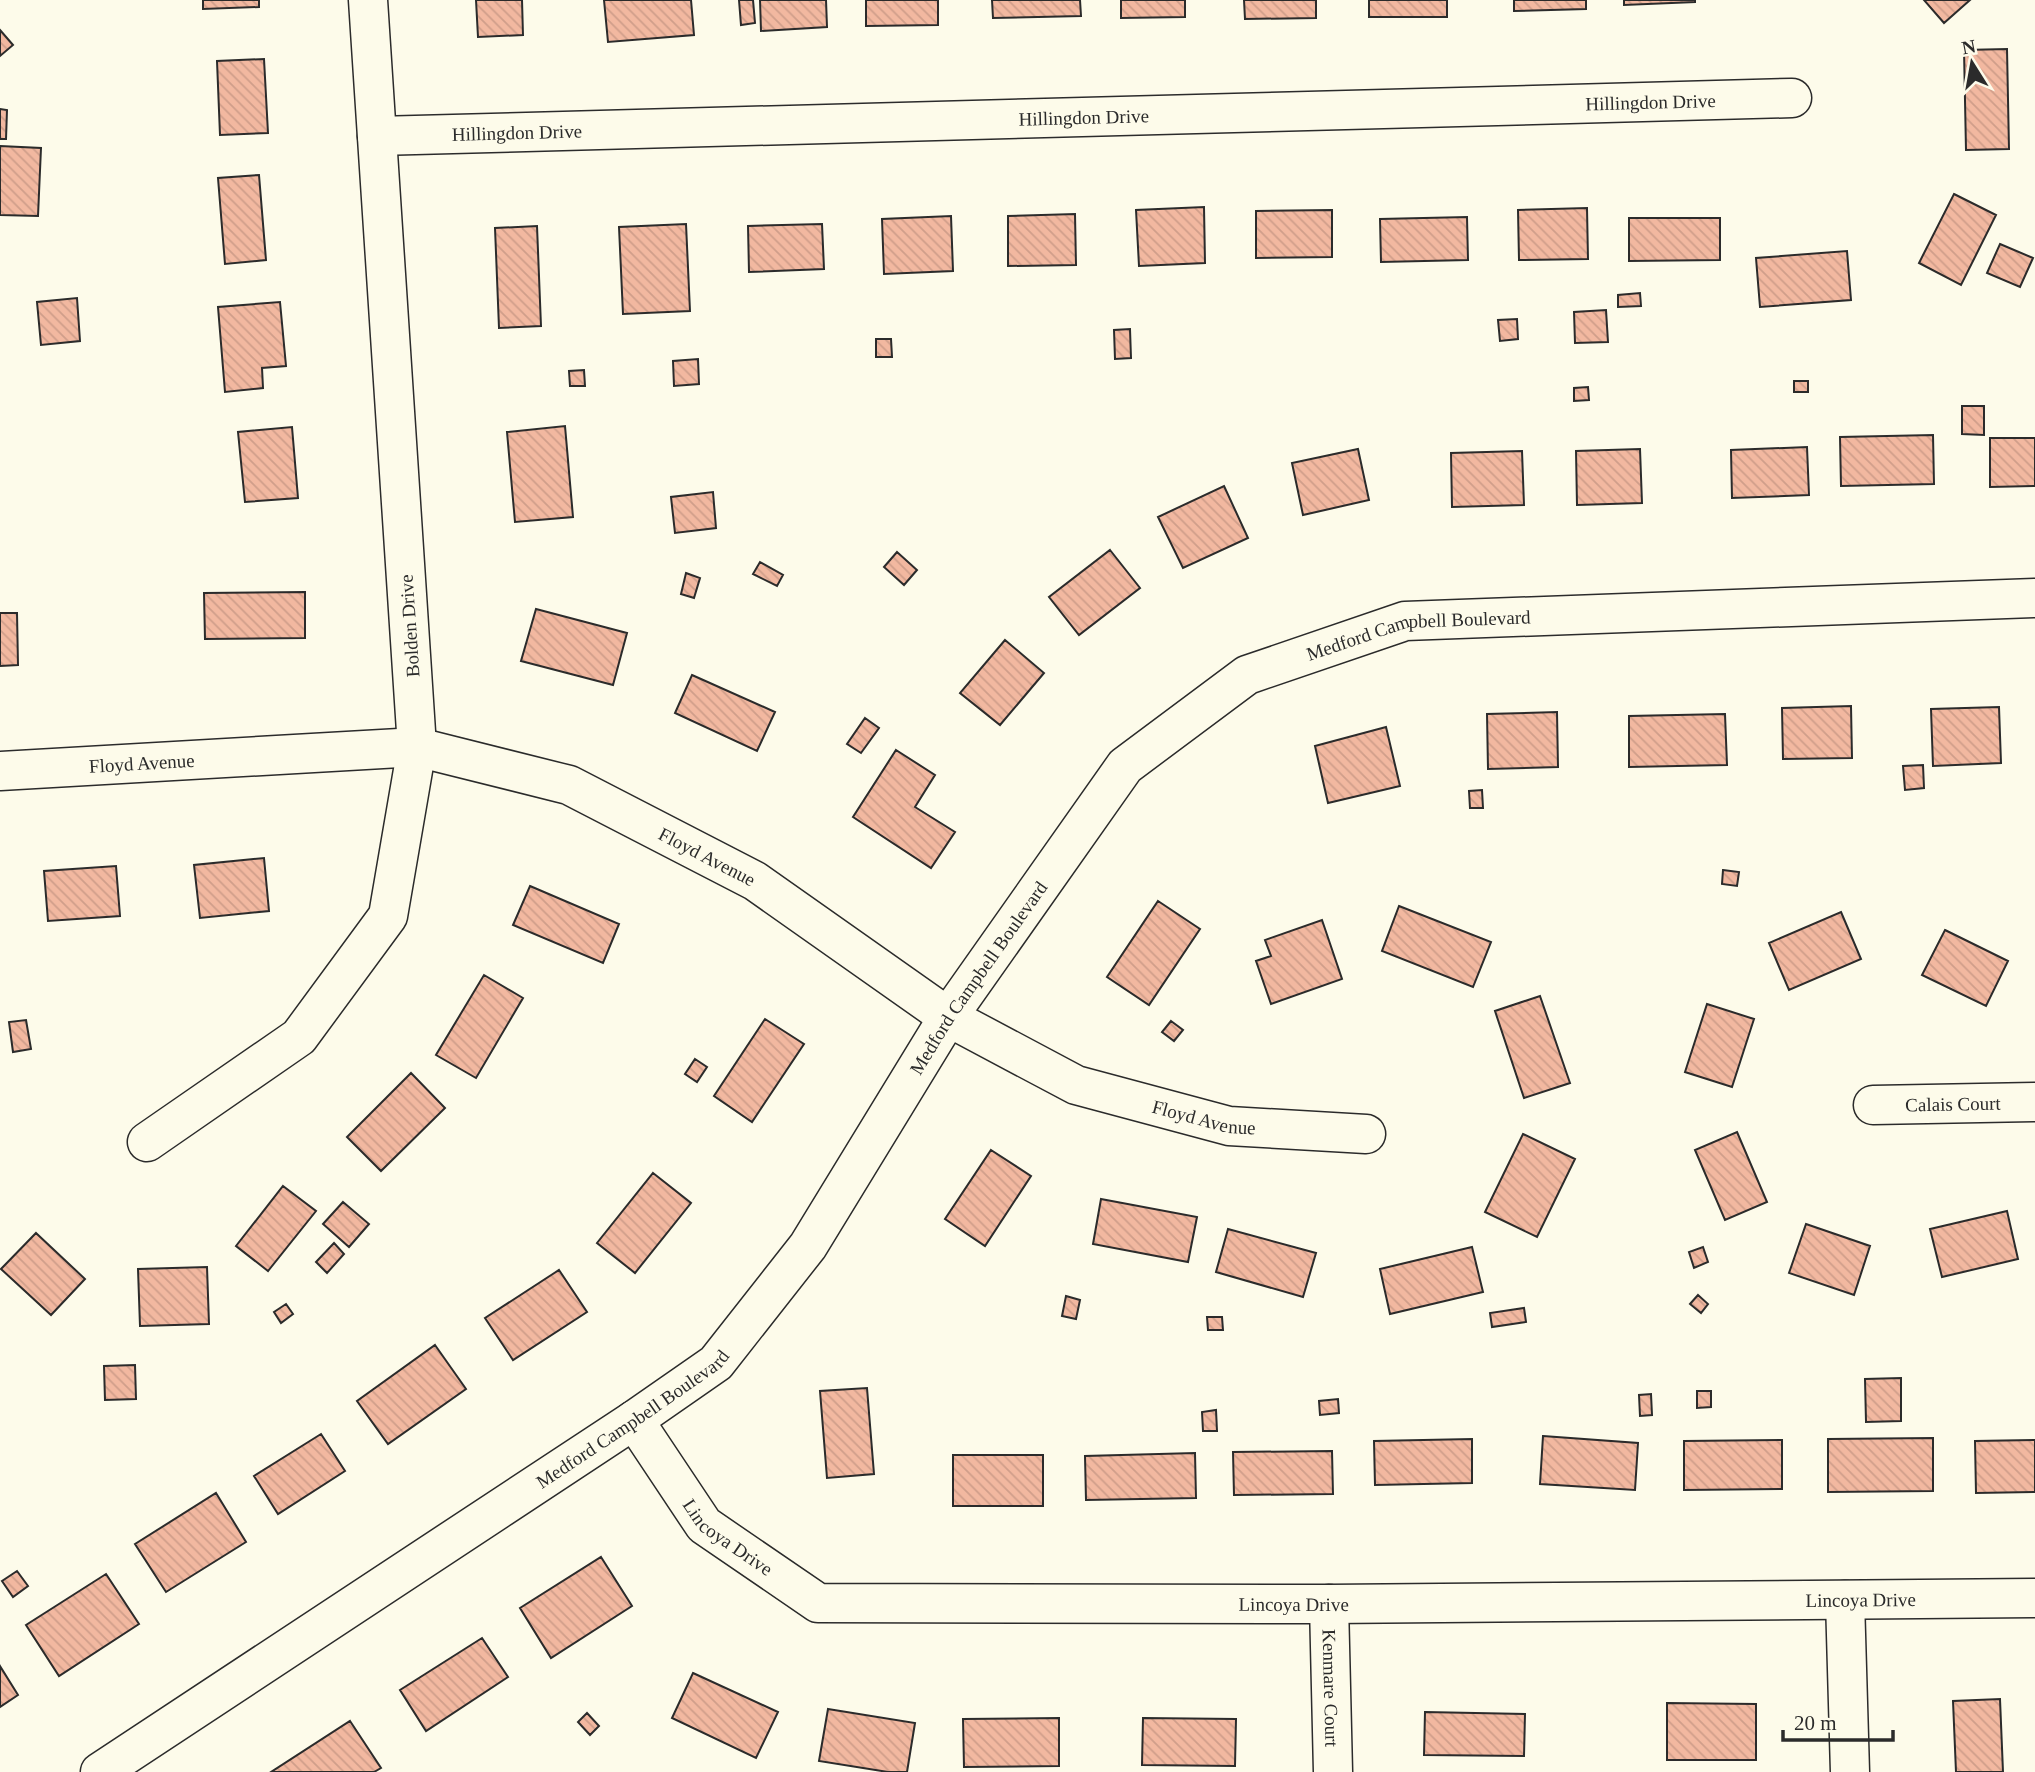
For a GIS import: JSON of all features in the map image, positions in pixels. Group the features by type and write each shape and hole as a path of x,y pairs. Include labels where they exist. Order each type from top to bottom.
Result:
{"street":[{"name":"Bolden Drive","path":"147,1142 299,1037 388,916 417,747 368,0"},
{"name":"Hillingdon Drive","path":"377,136 1792,98"},
{"name":"Medford Campbell Boulevard","path":"100,1772 145,1759 716,1363 800,1256 948,1017 1125,766 1247,675 1405,621 2035,598"},
{"name":"Floyd Avenue","path":"0,771 417,747 569,785 755,881 948,1017 1076,1085 1229,1126 1366,1133"},
{"name":"Calais Court","path":"1872,1105 2035,1102"},
{"name":"Lincoya Drive","path":"634,1420 704,1525 818,1603 1329,1604 2035,1598"},
{"path":"1845,1600 1850,1772"},
{"name":"Kenmare Court","path":"1329,1604 1333,1772"}],"building":[{"path":"203,0 259,0 259,7 203,9"},
{"path":"476,0 522,0 523,35 478,37"},
{"path":"604,0 691,0 694,35 608,42"},
{"path":"739,0 753,0 755,23 741,25"},
{"path":"760,0 826,0 827,27 761,31"},
{"path":"866,0 938,0 938,25 866,26"},
{"path":"992,0 1080,0 1081,16 993,18"},
{"path":"1121,0 1185,0 1185,17 1121,18"},
{"path":"1244,0 1316,0 1316,18 1245,19"},
{"path":"1369,0 1447,0 1447,17 1369,17"},
{"path":"1514,0 1586,0 1586,9 1514,11"},
{"path":"1624,0 1695,0 1695,2 1624,5"},
{"path":"1924,0 1970,0 1944,23"},
{"path":"0,30 13,45 0,56"},
{"path":"2007,49 2009,149 1966,150 1964,50"},
{"path":"264,59 268,133 220,135 217,61"},
{"path":"0,109 7,110 6,139 0,139"},
{"path":"0,146 41,148 38,216 0,215"},
{"path":"259,175 266,260 225,264 218,178"},
{"path":"1954,194 1996,215 1961,285 1919,263"},
{"path":"1204,207 1205,263 1139,266 1136,210"},
{"path":"1587,208 1588,259 1519,260 1518,210"},
{"path":"1332,210 1332,257 1256,258 1256,211"},
{"path":"1075,214 1076,265 1008,266 1008,216"},
{"path":"951,216 953,271 884,274 882,219"},
{"path":"1467,217 1468,260 1381,262 1380,219"},
{"path":"1629,218 1720,218 1720,260 1629,261"},
{"path":"686,224 690,311 623,314 619,227"},
{"path":"822,224 824,269 749,272 748,226"},
{"path":"537,226 541,326 499,328 495,228"},
{"path":"2000,244 2033,258 2020,287 1987,273"},
{"path":"1847,251 1851,300 1760,307 1756,258"},
{"path":"1640,293 1641,306 1618,307 1618,295"},
{"path":"77,298 80,341 41,345 37,302"},
{"path":"280,302 286,366 262,368 263,388 225,392 218,307"},
{"path":"1606,310 1608,342 1575,343 1574,312"},
{"path":"1517,319 1518,339 1500,341 1498,320"},
{"path":"1130,329 1131,358 1115,359 1114,330"},
{"path":"876,339 891,339 892,357 876,357"},
{"path":"698,359 699,384 674,386 673,361"},
{"path":"584,370 585,386 570,386 569,371"},
{"path":"1794,381 1808,381 1808,392 1794,392"},
{"path":"1588,387 1589,400 1574,401 1574,388"},
{"path":"1962,406 1984,406 1984,435 1962,434"},
{"path":"565,426 573,517 515,522 507,432"},
{"path":"292,427 298,498 245,502 238,432"},
{"path":"1933,435 1934,484 1841,486 1840,437"},
{"path":"1990,438 2035,438 2035,486 1990,487"},
{"path":"1807,447 1809,495 1732,498 1731,450"},
{"path":"1358,449 1369,500 1303,515 1292,463"},
{"path":"1640,449 1642,503 1577,505 1576,451"},
{"path":"1522,451 1524,505 1452,507 1451,453"},
{"path":"1224,486 1248,538 1183,568 1158,517"},
{"path":"713,492 716,528 675,533 671,497"},
{"path":"1110,550 1140,588 1079,635 1049,597"},
{"path":"897,552 917,570 904,585 884,567"},
{"path":"760,562 783,575 777,586 753,574"},
{"path":"686,573 700,578 694,598 681,594"},
{"path":"305,592 305,638 205,639 204,593"},
{"path":"536,609 627,633 613,685 521,661"},
{"path":"0,613 17,613 18,665 0,666"},
{"path":"1005,640 1044,673 1000,725 960,693"},
{"path":"692,675 775,712 757,751 675,713"},
{"path":"1851,706 1852,758 1783,759 1782,708"},
{"path":"1999,707 2001,763 1933,766 1931,709"},
{"path":"1557,712 1558,767 1488,769 1487,714"},
{"path":"1725,714 1727,765 1629,767 1629,716"},
{"path":"865,718 879,728 861,753 847,744"},
{"path":"1386,727 1400,786 1328,803 1315,746"},
{"path":"896,750 935,775 915,807 955,832 931,868 853,817"},
{"path":"1923,765 1924,788 1905,790 1903,766"},
{"path":"1482,790 1483,808 1470,808 1469,791"},
{"path":"264,858 269,911 200,918 194,865"},
{"path":"116,866 120,916 48,921 44,871"},
{"path":"1723,870 1739,872 1737,886 1722,884"},
{"path":"530,886 619,924 603,963 513,925"},
{"path":"1158,901 1200,929 1149,1005 1107,977"},
{"path":"1399,906 1491,942 1473,987 1382,951"},
{"path":"1841,912 1861,959 1789,990 1769,943"},
{"path":"1322,920 1342,979 1271,1004 1256,961 1271,956 1265,940"},
{"path":"1945,930 2008,961 1986,1006 1922,975"},
{"path":"484,975 523,998 476,1078 436,1055"},
{"path":"1540,996 1570,1083 1524,1098 1495,1011"},
{"path":"1707,1004 1754,1019 1732,1087 1685,1072"},
{"path":"765,1019 804,1044 752,1122 714,1096"},
{"path":"26,1020 31,1049 13,1052 9,1022"},
{"path":"1171,1021 1183,1030 1174,1041 1162,1032"},
{"path":"695,1059 707,1067 697,1082 685,1074"},
{"path":"411,1073 445,1108 381,1171 347,1137"},
{"path":"1737,1132 1767,1202 1725,1220 1695,1150"},
{"path":"1523,1134 1575,1159 1537,1237 1485,1212"},
{"path":"991,1150 1031,1176 985,1246 945,1219"},
{"path":"653,1173 691,1203 635,1273 597,1243"},
{"path":"283,1186 316,1211 268,1271 236,1246"},
{"path":"1101,1199 1197,1217 1188,1262 1093,1244"},
{"path":"343,1202 369,1224 349,1247 323,1224"},
{"path":"2007,1211 2018,1259 1942,1277 1930,1229"},
{"path":"1806,1224 1870,1246 1854,1295 1789,1273"},
{"path":"1228,1229 1316,1253 1303,1297 1216,1272"},
{"path":"36,1233 85,1279 51,1315 1,1269"},
{"path":"334,1243 344,1254 327,1273 316,1262"},
{"path":"1472,1247 1483,1292 1390,1314 1380,1269"},
{"path":"1703,1247 1708,1262 1694,1268 1689,1252"},
{"path":"207,1267 209,1324 140,1326 138,1269"},
{"path":"559,1270 587,1312 513,1360 485,1318"},
{"path":"1698,1295 1708,1304 1701,1313 1690,1304"},
{"path":"1066,1296 1080,1300 1076,1319 1062,1316"},
{"path":"286,1304 293,1314 281,1323 274,1312"},
{"path":"1524,1308 1526,1322 1492,1327 1490,1313"},
{"path":"1207,1317 1222,1317 1223,1330 1208,1330"},
{"path":"435,1345 466,1389 388,1444 357,1401"},
{"path":"135,1365 136,1399 105,1400 104,1366"},
{"path":"1901,1378 1901,1421 1866,1422 1865,1379"},
{"path":"867,1388 874,1474 827,1478 820,1391"},
{"path":"1697,1391 1711,1391 1711,1407 1697,1408"},
{"path":"1651,1394 1652,1415 1640,1416 1639,1395"},
{"path":"1338,1399 1339,1413 1320,1415 1319,1401"},
{"path":"1216,1410 1217,1431 1203,1431 1202,1412"},
{"path":"321,1434 345,1471 278,1514 254,1476"},
{"path":"1543,1436 1638,1443 1635,1490 1540,1484"},
{"path":"1933,1438 1933,1491 1828,1492 1828,1439"},
{"path":"1472,1439 1472,1483 1375,1485 1374,1441"},
{"path":"1782,1440 1782,1489 1684,1490 1684,1441"},
{"path":"2035,1440 2035,1492 1976,1493 1975,1441"},
{"path":"1332,1451 1333,1494 1234,1495 1233,1452"},
{"path":"1195,1453 1196,1498 1086,1500 1085,1456"},
{"path":"953,1455 1043,1455 1043,1506 953,1506"},
{"path":"216,1493 246,1542 166,1592 135,1544"},
{"path":"601,1557 632,1606 551,1658 520,1608"},
{"path":"17,1571 28,1586 13,1597 2,1581"},
{"path":"106,1574 139,1624 59,1676 26,1625"},
{"path":"482,1638 508,1677 426,1731 400,1690"},
{"path":"0,1666 18,1695 0,1707"},
{"path":"693,1673 778,1712 756,1758 672,1718"},
{"path":"2000,1699 2003,1772 1956,1772 1953,1701"},
{"path":"1667,1703 1756,1704 1756,1760 1667,1760"},
{"path":"828,1709 915,1723 907,1772 888,1772 819,1761"},
{"path":"1425,1712 1525,1714 1524,1756 1424,1755"},
{"path":"587,1713 599,1726 590,1735 578,1722"},
{"path":"1059,1718 1059,1766 964,1767 963,1719"},
{"path":"1143,1718 1236,1719 1235,1766 1142,1765"},
{"path":"350,1721 381,1768 374,1772 271,1772"}]}
